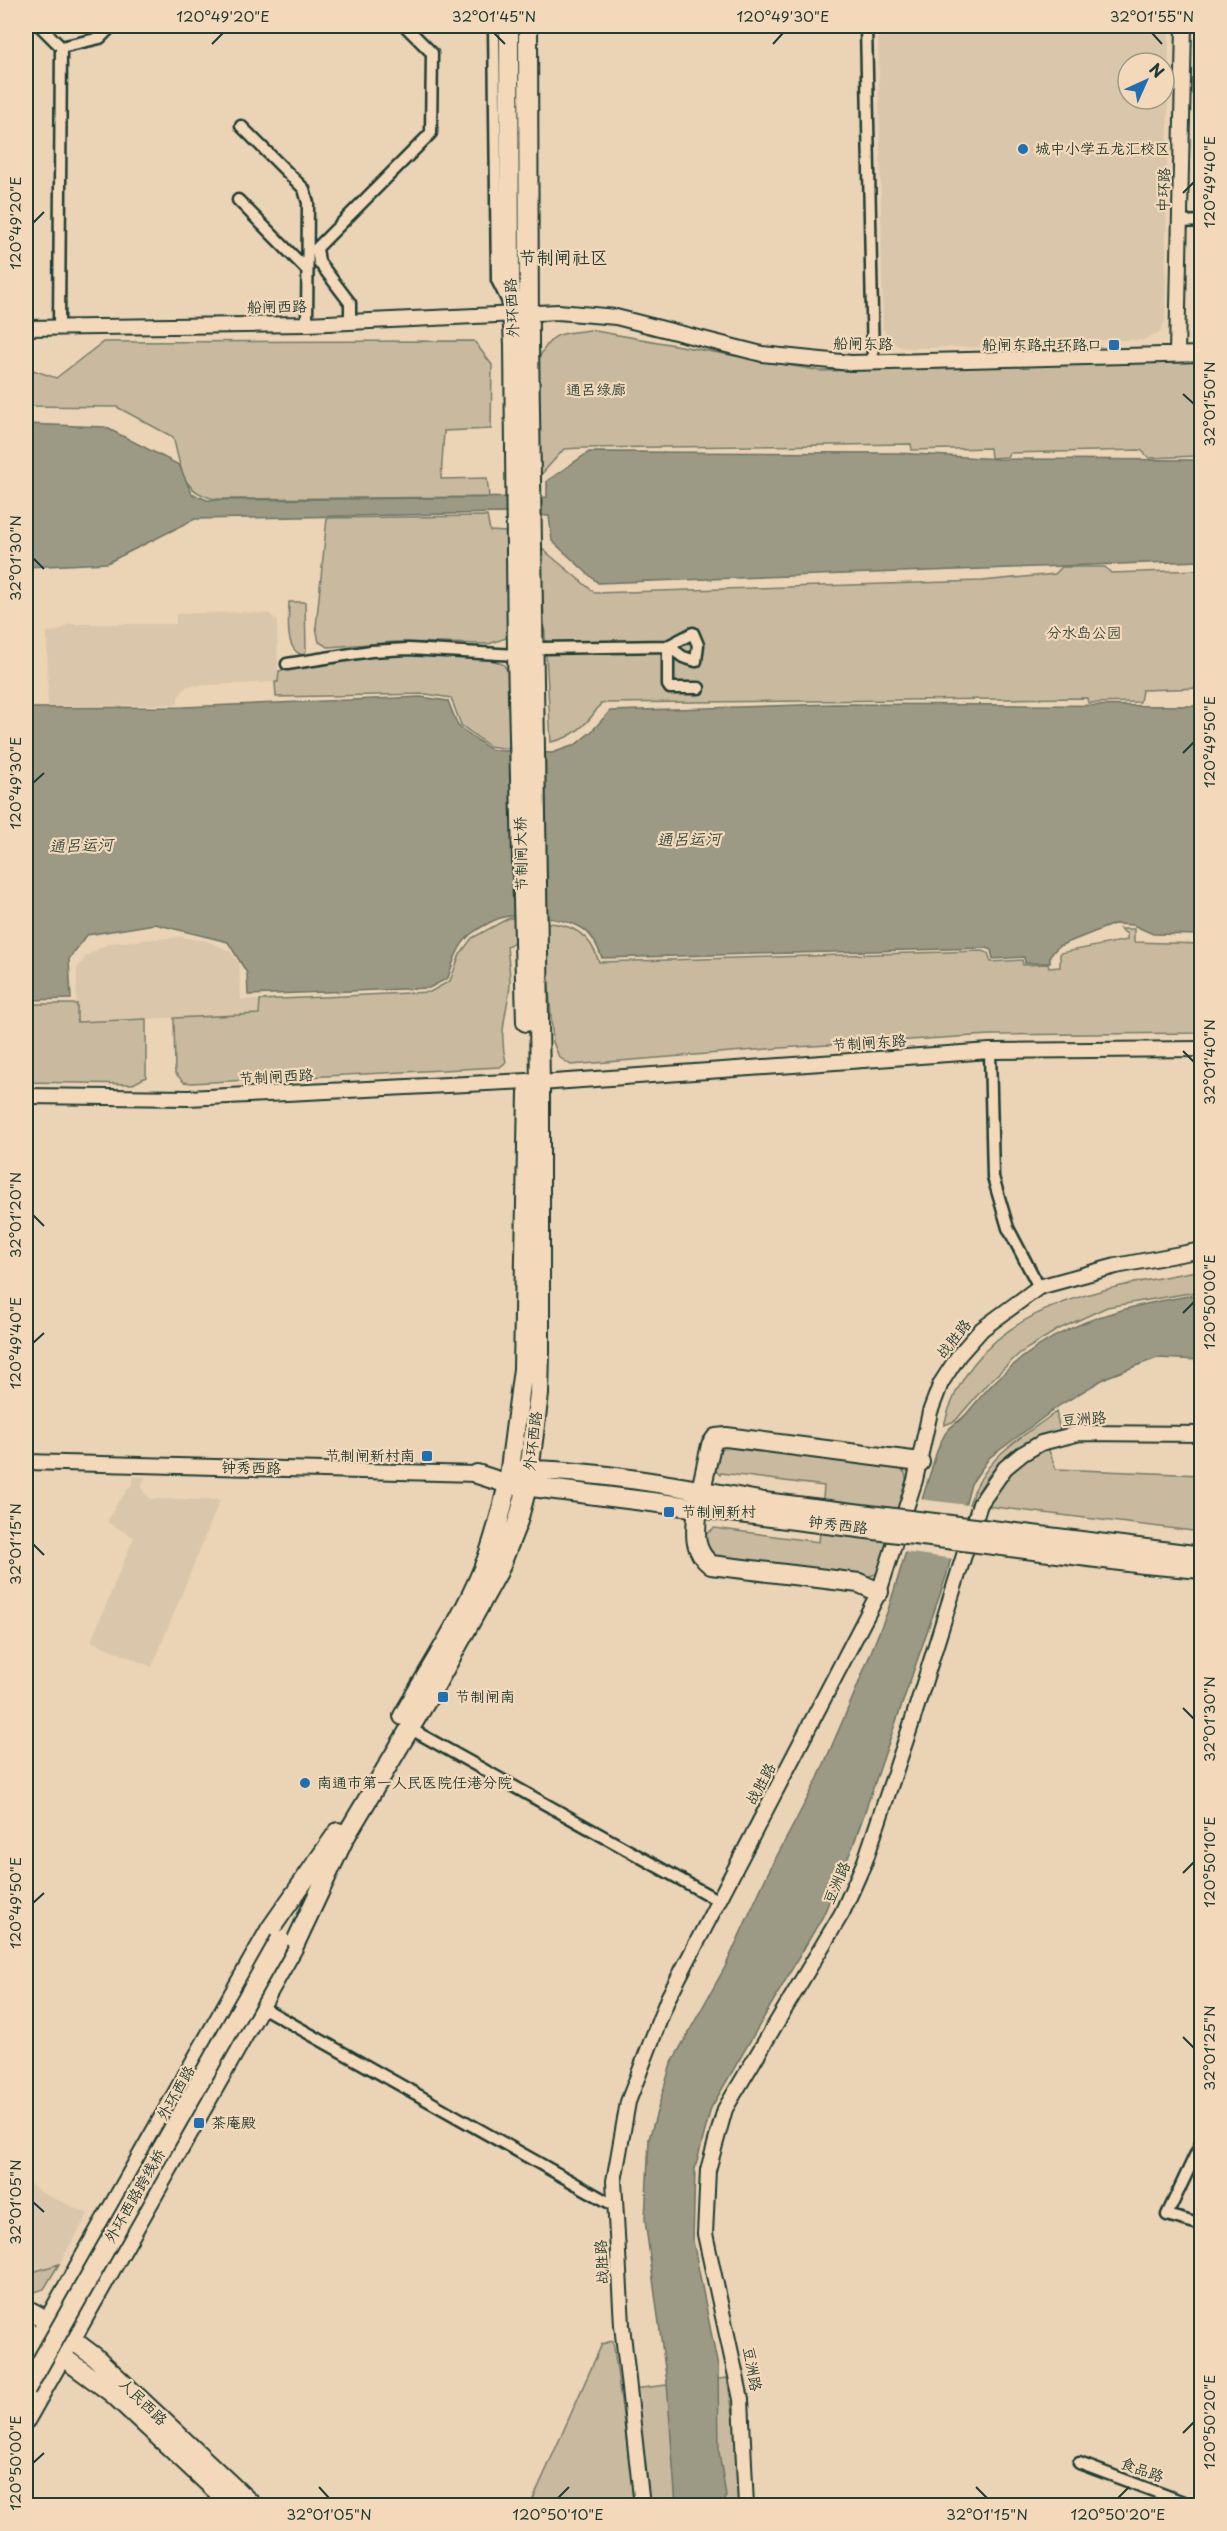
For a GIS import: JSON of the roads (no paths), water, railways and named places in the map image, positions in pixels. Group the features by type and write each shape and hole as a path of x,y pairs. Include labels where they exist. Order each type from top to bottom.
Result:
{"main road":[{"name":"外环西路","path":"509,26 511,312 522,482"},
{"name":"外环西路","path":"522,482 530,314 528,26"},
{"path":"522,482 525,655"},
{"name":"节制闸大桥","path":"525,655 531,997"},
{"name":"外环西路","path":"26,2360 36,2329 271,1928 341,1836 434,1688 498,1572 518,1521 529,1478 539,1394 540,1352 531,997"},
{"name":"外环西路","path":"280,1941 294,1924 475,1586 493,1539 509,1477 523,1369 534,1082"},
{"path":"879,1592 859,1583 711,1565 701,1557 695,1544 700,1498 711,1445 716,1438 726,1437 920,1462"},
{"name":"外环西路","path":"477,1474 509,1477"},
{"name":"钟秀西路","path":"509,1477 700,1498 764,1509 1145,1557 1202,1569"},
{"name":"钟秀西路","path":"1145,1557 1202,1557"},
{"name":"外环西路","path":"26,2419 293,1948 341,1836"},
{"name":"外环西路跨线桥","path":"26,2389 280,1941"},
{"name":"人民西路","path":"26,2309 36,2329 118,2378 253,2505"},
{"name":"人民西路","path":"67,2346 112,2393 233,2505"}],"street":[{"path":"40,26 61,48 59,327"},
{"path":"61,48 100,38 112,26"},
{"path":"350,321 350,303 320,262 317,248 431,133 432,53 405,26"},
{"path":"494,26 497,280 511,312"},
{"path":"866,26 873,362"},
{"name":"中环路","path":"1177,354 1184,26"},
{"path":"241,126 304,189 308,203 307,324"},
{"path":"238,201 308,270"},
{"path":"1180,222 1202,221"},
{"name":"船闸西路","path":"26,328 307,324 511,312 530,314"},
{"name":"船闸东路","path":"530,314 558,312 616,317 762,354 850,363 1202,354"},
{"path":"287,664 371,651 408,649 525,655 542,648 668,646 670,688 699,688"},
{"name":"节制闸东路","path":"534,1082 990,1052 1202,1049"},
{"path":"990,1052 993,1177 1008,1228 1039,1287"},
{"name":"节制闸西路","path":"26,1096 188,1098 534,1082"},
{"name":"战胜路","path":"642,2505 622,2325 614,2181 628,2102 668,1998 879,1592 920,1462 930,1412 941,1383 959,1355 982,1329 1039,1287 1116,1266 1202,1250"},
{"name":"豆洲路","path":"746,2505 741,2399 705,2234 708,2170 725,2109 842,1913 865,1861 911,1725 980,1504 1005,1468 1041,1443 1060,1436 1080,1433 1202,1434"},
{"name":"钟秀西路","path":"26,1462 477,1474"},
{"path":"409,1728 718,1900"},
{"path":"260,2006 615,2206"},
{"path":"1202,2140 1167,2215 1202,2225"},
{"name":"食品路","path":"1079,2463 1194,2505"}],"water":[{"path":"26,424 105,427 179,465 192,494 207,500 547,497 547,481 589,452 897,453 999,459 1201,460 1201,561 598,583 552,541 549,516 502,513 195,519 107,563 26,567"},
{"name":"通吕运河","path":"421,697 448,701 458,726 491,750 552,753 575,745 592,731 610,711 832,704 1201,706 1201,935 1153,934 1133,925 1114,924 1059,946 1050,955 1050,963 1025,963 1024,957 993,959 991,950 987,948 602,958 592,937 582,928 546,918 509,916 479,928 466,938 454,960 448,978 429,988 248,995 247,973 228,942 155,924 87,935 69,959 71,999 26,1000 26,708 184,707"},
{"path":"1201,1294 1201,1360 1157,1358 1107,1377 1060,1405 989,1458 971,1484 946,1577 853,1846 823,1916 711,2108 695,2169 693,2241 718,2367 719,2452 726,2496 724,2505 676,2506 667,2383 645,2220 649,2139 671,2064 725,1967 767,1875 818,1778 888,1610 937,1451 946,1432 966,1415 992,1384 1018,1361 1044,1343 1101,1316 1132,1307"}],"place":[{"name":"城中小学五龙汇校区","path":"1023,149"},
{"name":"船闸东路中环路口","path":"1114,345"},
{"name":"节制闸新村南","path":"427,1456"},
{"name":"节制闸新村","path":"669,1512"},
{"name":"节制闸南","path":"443,1697"},
{"name":"南通市第一人民医院任港分院","path":"305,1783"},
{"name":"茶庵殿","path":"199,2123"}],"district":[{"name":"节制闸社区","path":"563,258"}],"park label":[{"name":"通吕绿廊","path":"596,390"},
{"name":"分水岛公园","path":"1084,633"}]}
